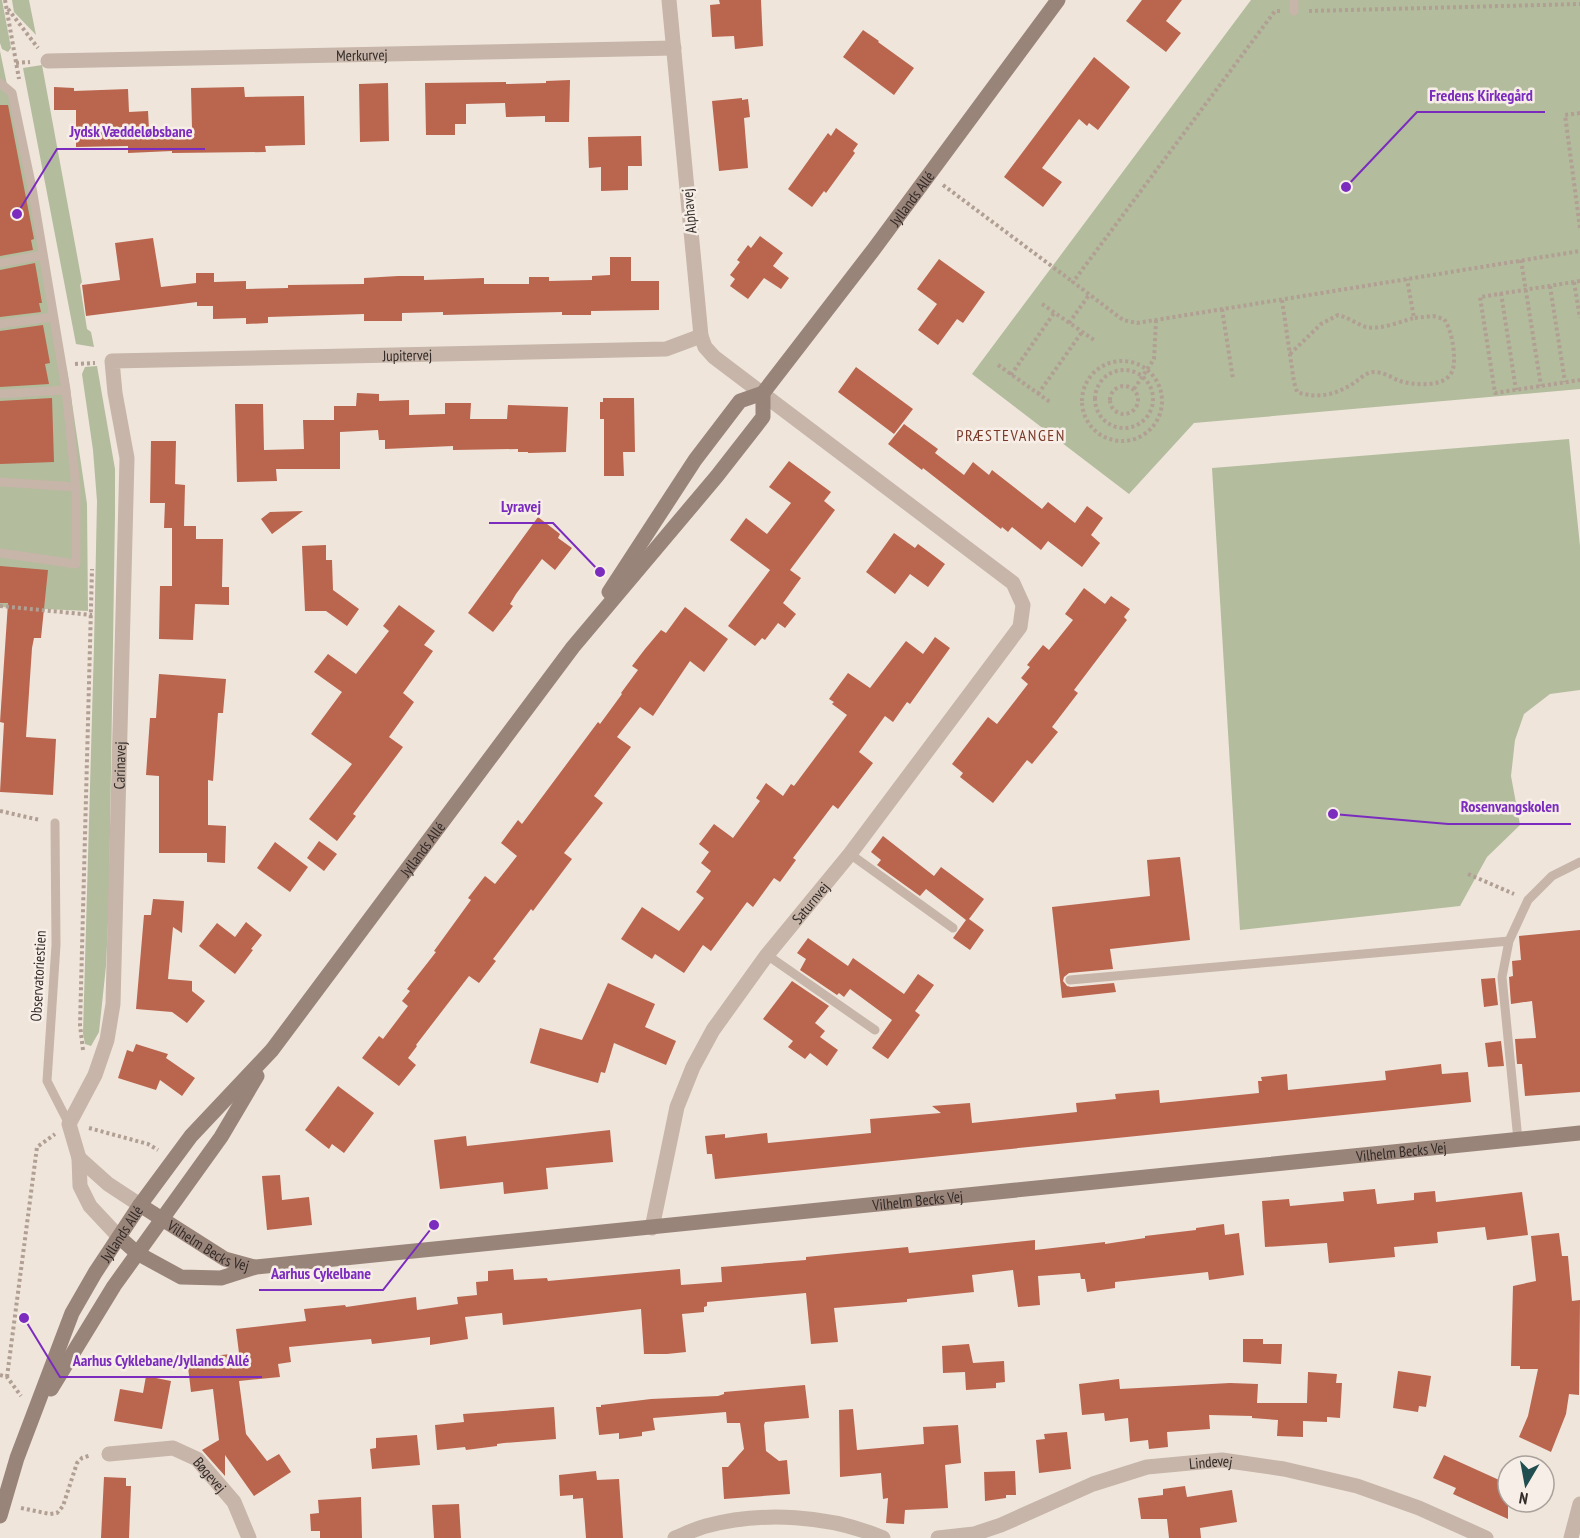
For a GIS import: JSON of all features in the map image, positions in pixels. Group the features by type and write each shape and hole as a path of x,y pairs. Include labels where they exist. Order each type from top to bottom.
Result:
{"street":[{"name":"Alphavej","path":"669,0 701,336 705,347 714,357 1013,584 1023,605"},
{"name":"Jyllands Allé","path":"573,648 695,460 740,401 763,393 1058,0"},
{"name":"Merkurvej","path":"48,61 674,48"},
{"name":"Jupitervej","path":"112,361 666,349 701,336"},
{"name":"Carinavej","path":"69,1124 95,1075 107,1040 113,1004 127,458 115,393 112,361"},
{"name":"Jyllands Allé","path":"34,1414 114,1286 221,1137 272,1050 573,648 717,476 763,417 763,393"},
{"name":"Saturnvej","path":"651,1228 677,1107 693,1067 713,1030 766,955 850,854 1020,627 1023,605"},
{"name":"Jyllands Allé","path":"1,1510 17,1458 72,1313 95,1273 140,1204 191,1136 272,1050"},
{"path":"69,1124 78,1158 80,1186 90,1206 119,1237"},
{"name":"Vilhelm Becks Vej","path":"119,1237 137,1253 181,1277 220,1278 256,1267 1580,1134"},
{"path":"78,1158 108,1184 140,1204"},
{"name":"Vilhelm Becks Vej","path":"140,1204 225,1259 237,1264 256,1267"},
{"name":"Bøgevej","path":"109,1454 173,1448 197,1459 234,1502 249,1538"},
{"name":"Lindevej","path":"938,1538 974,1534 1001,1525 1093,1484 1147,1467 1222,1460 1284,1469 1357,1486 1419,1508 1486,1538"},
{"path":"1571,1538 1580,1504"},
{"path":"675,1538 704,1527 761,1517 816,1520 868,1531 883,1538"}],"lane":[{"path":"1294,0 1294,11"},
{"path":"0,83 12,93 66,390 76,488 76,564 0,553"},
{"path":"0,263 43,255"},
{"path":"0,324 53,317"},
{"path":"0,394 66,390"},
{"path":"0,482 76,488"},
{"name":"Observatoriestien","path":"56,823 56,945 47,1081 69,1124"},
{"path":"850,854 953,928"},
{"path":"1518,1140 1502,977 1509,941 1528,900 1552,876 1580,862"},
{"path":"1070,980 1509,941"},
{"path":"766,955 875,1030"}],"path":[{"path":"1072,282 1275,11 1580,4"},
{"path":"6,8 48,61"},
{"path":"1580,113 1565,116 1580,228"},
{"path":"929,174 1122,320 1137,323 1580,251"},
{"path":"1521,260 1541,386"},
{"path":"1407,279 1414,318"},
{"path":"1580,318 1577,282 1480,297 1495,393 1580,380"},
{"path":"1550,286 1565,382"},
{"path":"1501,293 1516,390"},
{"path":"1070,323 1089,294"},
{"path":"1282,300 1290,354 1297,392 1310,396 1326,396 1374,372 1414,383 1436,382 1449,377 1453,368 1454,355 1448,325 1444,319 1433,316 1414,318 1377,328 1364,326 1338,315 1321,324 1290,354"},
{"path":"1042,304 1094,340"},
{"path":"1222,309 1233,379"},
{"path":"1011,375 1054,313"},
{"path":"1134,389 1154,359 1156,320"},
{"path":"1038,394 1082,332"},
{"path":"1120,361 1131,362 1147,370 1158,382 1161,393 1162,405 1154,426 1135,439 1124,441 1112,441 1092,429 1082,409 1081,398 1090,376 1098,368 1108,363 1120,361"},
{"path":"998,365 1050,402"},
{"path":"1120,370 1131,371 1142,376 1152,391 1154,401 1146,419 1128,428 1118,428 1109,424 1096,408 1097,388 1102,380 1120,370"},
{"path":"1127,386 1134,389 1138,395 1135,409 1122,414 1115,411 1111,405 1114,391 1127,386"},
{"path":"0,606 92,615"},
{"path":"0,810 56,823"},
{"path":"1468,874 1528,900"},
{"path":"7,1377 37,1147 69,1124 148,1144 175,1159"},
{"path":"0,1375 7,1377 34,1414"},
{"path":"1,1510 57,1513 63,1506 77,1463 88,1456 109,1454"}],"green space":[{"path":"0,0 2,0 11,48 8,52 2,49 0,43"},
{"path":"12,0 29,0 36,35 14,12"},
{"path":"1251,0 1580,0 1580,389 1194,423 1129,494 972,374"},
{"path":"0,51 68,376 87,504 88,611 0,607"},
{"path":"42,65 82,282 80,285 87,329 91,332 94,347 76,344 23,68"},
{"path":"97,366 115,469 115,514 109,900 106,966 99,1032 91,1046 85,1044 83,1033 97,501 93,450 82,374 85,367"},
{"path":"1569,439 1580,546 1580,690 1550,694 1524,714 1515,740 1511,776 1520,825 1487,857 1460,906 1240,930 1212,468"}],"building":[{"path":"719,0 761,0 763,46 735,49 734,36 712,37 710,5 720,4"},
{"path":"1142,0 1182,0 1166,21 1181,33 1166,52 1126,21"},
{"path":"863,30 914,68 894,95 843,57"},
{"path":"1094,57 1130,87 1098,130 1089,123 1087,126 1079,119 1042,168 1062,182 1043,207 1004,177"},
{"path":"570,80 569,122 545,122 545,116 506,117 505,103 466,104 466,124 455,124 455,135 426,135 425,83 506,82 506,84"},
{"path":"388,83 389,141 360,142 359,84"},
{"path":"54,87 74,88 74,91 128,89 129,112 148,111 149,129 192,128 191,88 244,87 245,97 304,96 305,145 265,146 266,152 172,153 172,151 128,153 128,146 76,147 76,110 54,110"},
{"path":"742,98 742,100 748,99 750,117 744,118 748,168 719,171 712,101"},
{"path":"0,105 8,105 34,239 31,240 33,250 0,256"},
{"path":"836,128 858,144 853,151 855,153 826,193 824,191 812,207 788,189 828,133 831,136"},
{"path":"641,136 642,166 628,166 628,190 601,191 601,167 589,168 588,137"},
{"path":"760,236 783,253 773,266 789,278 781,289 764,278 748,299 730,286 735,279 730,275 740,262 737,260 748,245 751,248"},
{"path":"153,238 161,287 196,283 196,273 214,273 214,282 246,281 246,289 288,288 288,285 364,284 364,278 398,276 424,276 424,280 484,278 484,284 529,284 529,277 549,277 549,281 592,280 592,276 610,275 610,257 631,257 631,281 659,281 659,310 591,311 591,315 562,315 562,312 443,315 443,312 402,313 402,321 364,321 364,314 268,317 268,323 246,324 246,318 213,319 213,306 197,306 197,302 86,316 82,285 120,280 115,243"},
{"path":"939,259 985,292 963,323 957,319 938,345 918,330 937,304 917,289"},
{"path":"35,263 42,303 39,303 41,312 0,317 0,270"},
{"path":"43,325 50,363 45,364 49,384 0,387 0,331"},
{"path":"856,367 913,409 894,434 838,392"},
{"path":"357,393 379,394 379,401 409,400 409,415 445,414 445,403 471,403 470,419 507,419 508,405 568,407 566,452 528,453 518,452 518,449 453,450 453,446 385,449 385,440 379,440 378,430 340,432 340,469 276,469 277,481 237,482 235,404 263,404 264,450 304,449 303,420 334,420 334,406 356,406"},
{"path":"52,398 54,462 0,464 0,401"},
{"path":"603,398 634,398 635,452 623,452 624,476 604,476 604,419 600,419 600,402 603,402"},
{"path":"904,424 938,449 935,453 964,475 973,462 989,475 992,470 1042,509 1048,502 1075,523 1087,506 1103,518 1091,535 1100,543 1082,567 1048,541 1041,550 1012,527 1008,532 1002,527 1001,529 923,468 922,470 888,444"},
{"path":"151,441 176,441 175,484 185,485 184,526 196,526 196,539 223,539 222,587 229,587 229,605 195,604 193,640 159,639 160,586 172,586 172,528 164,528 165,503 150,503"},
{"path":"789,461 831,492 824,501 835,510 790,570 801,578 783,603 796,614 785,628 778,623 765,640 762,638 755,646 728,626 770,570 730,540 746,518 767,534 791,503 769,487"},
{"path":"303,511 272,534 261,519 270,512"},
{"path":"538,517 560,534 558,538 572,548 555,570 542,559 516,594 510,604 513,606 493,632 468,613"},
{"path":"894,533 915,548 918,544 945,564 928,587 910,574 895,594 866,572"},
{"path":"326,545 326,560 332,560 333,590 359,609 347,626 326,611 305,611 302,546"},
{"path":"0,566 48,570 41,638 34,638 32,648 26,737 56,739 53,795 0,792 4,723 0,722 8,603 0,603"},
{"path":"1084,588 1105,604 1111,596 1130,609 1124,617 1127,620 1074,690 1078,693 1052,727 1058,732 1032,764 1027,760 993,803 960,777 963,773 952,764 988,717 997,724 1028,684 1021,678 1030,667 1027,665 1043,645 1049,650 1073,620 1065,614"},
{"path":"399,605 435,631 424,645 433,651 403,693 414,702 389,737 403,747 353,814 356,816 337,841 309,819 352,764 311,734 342,692 314,672 328,654 356,674 389,631 383,626"},
{"path":"685,607 728,639 704,672 690,661 653,716 640,707 617,737 631,747 594,796 603,803 564,853 572,859 493,959 496,961 479,983 469,976 416,1045 408,1058 416,1065 399,1086 362,1058 379,1036 383,1039 408,1006 402,1001 410,991 407,989 436,952 434,951 471,900 468,898 485,876 495,884 517,856 501,843 518,820 522,824 598,722 600,724 638,670 632,666 645,649 661,630 666,633"},
{"path":"935,637 950,648 910,704 907,702 893,722 885,716 859,752 873,763 838,809 833,805 793,858 796,860 780,882 774,878 753,907 747,902 711,951 703,945 684,973 655,954 652,959 621,939 642,907 679,931 704,898 696,892 711,871 701,863 709,852 699,844 714,824 733,838 760,801 756,798 766,783 783,796 791,784 794,786 847,715 829,699 848,673 870,688 906,641 923,654"},
{"path":"159,674 226,679 223,713 218,713 213,781 208,780 208,825 226,826 225,863 207,862 207,853 159,853 159,776 146,775 150,718 156,718"},
{"path":"883,836 934,876 941,867 984,899 969,919 984,930 970,950 953,938 966,920 926,889 920,896 877,865 881,860 871,852"},
{"path":"319,841 337,854 324,871 307,858"},
{"path":"275,842 308,867 290,892 257,868"},
{"path":"1180,857 1190,940 1110,949 1113,969 1069,973 1063,981 1071,987 1114,983 1116,992 1062,998 1052,907 1150,896 1147,860"},
{"path":"153,899 184,901 182,933 173,927 168,979 192,981 192,991 205,1001 187,1023 172,1012 136,1009 144,915 151,915"},
{"path":"246,922 262,935 235,974 199,946 217,923 235,937"},
{"path":"1580,930 1580,1092 1525,1096 1522,1064 1517,1064 1515,1039 1536,1038 1532,1001 1511,1004 1509,977 1513,976 1512,961 1521,960 1519,936"},
{"path":"808,938 848,966 853,958 904,994 918,974 934,985 915,1011 920,1015 888,1059 872,1048 892,1020 850,989 844,997 839,993 837,995 800,970 806,959 797,953"},
{"path":"1495,978 1498,1005 1484,1007 1481,979"},
{"path":"792,981 829,1006 815,1023 825,1031 820,1037 838,1050 827,1066 810,1053 805,1059 788,1047 793,1041 763,1019"},
{"path":"608,983 655,1004 645,1027 676,1041 666,1065 614,1043 605,1073 601,1072 598,1083 530,1063 540,1028 582,1040"},
{"path":"1501,1041 1504,1066 1488,1067 1485,1043"},
{"path":"136,1044 168,1054 166,1058 195,1078 182,1096 160,1080 156,1090 118,1078 127,1050 133,1052"},
{"path":"1441,1064 1442,1074 1468,1072 1471,1102 715,1179 712,1154 707,1154 705,1136 725,1134 725,1138 767,1133 768,1143 871,1133 870,1119 941,1113 932,1106 970,1103 972,1123 1077,1112 1076,1103 1116,1099 1115,1094 1159,1090 1160,1103 1259,1093 1258,1081 1262,1081 1261,1077 1287,1074 1288,1090 1386,1080 1385,1071"},
{"path":"338,1086 374,1113 344,1153 332,1144 329,1149 305,1130"},
{"path":"610,1130 613,1162 546,1168 548,1189 504,1194 503,1182 440,1189 434,1140 466,1136 467,1146"},
{"path":"280,1175 282,1200 309,1197 312,1225 267,1230 262,1176"},
{"path":"1375,1189 1377,1204 1414,1200 1414,1193 1435,1191 1436,1202 1522,1192 1528,1235 1487,1240 1485,1227 1437,1232 1438,1243 1394,1247 1395,1257 1329,1263 1327,1243 1265,1247 1262,1201 1289,1199 1290,1206 1344,1201 1343,1192"},
{"path":"1224,1224 1225,1235 1239,1233 1244,1275 1209,1280 1208,1272 1115,1282 1115,1288 1087,1292 1085,1279 1081,1279 1080,1273 1038,1276 1040,1305 1018,1307 1013,1270 972,1275 974,1292 907,1299 907,1302 834,1308 838,1342 811,1344 806,1293 707,1302 704,1312 682,1314 686,1352 667,1354 644,1354 641,1309 503,1325 502,1313 465,1317 468,1339 430,1345 430,1337 372,1344 371,1339 289,1347 291,1362 278,1364 280,1377 239,1381 246,1434 267,1461 279,1454 291,1472 254,1496 225,1455 225,1476 202,1450 219,1440 213,1389 191,1392 187,1359 239,1353 236,1329 306,1321 304,1309 345,1305 346,1307 416,1297 417,1310 458,1304 457,1297 477,1295 476,1282 488,1281 488,1271 513,1269 514,1280 547,1278 548,1281 680,1269 681,1285 722,1282 721,1267 806,1260 806,1257 908,1247 909,1253 1035,1240 1035,1250 1105,1242 1105,1244"},
{"path":"1559,1233 1562,1256 1568,1256 1572,1301 1580,1300 1579,1395 1569,1394 1566,1414 1551,1452 1519,1437 1528,1416 1538,1369 1520,1369 1520,1366 1511,1366 1513,1286 1536,1281 1531,1236"},
{"path":"1243,1339 1263,1339 1263,1344 1282,1344 1281,1364 1243,1362"},
{"path":"969,1344 973,1363 1004,1361 1005,1382 996,1383 996,1388 966,1390 965,1372 943,1373 942,1346"},
{"path":"1398,1371 1431,1376 1426,1407 1419,1406 1418,1412 1393,1408"},
{"path":"1308,1372 1337,1374 1336,1383 1342,1383 1340,1418 1327,1417 1327,1422 1303,1421 1303,1437 1277,1436 1278,1420 1252,1418 1252,1416 1209,1415 1210,1429 1167,1432 1168,1447 1149,1449 1148,1440 1130,1442 1128,1418 1105,1421 1104,1413 1082,1415 1079,1384 1119,1379 1120,1389 1230,1383 1258,1384 1257,1403 1307,1403"},
{"path":"146,1376 171,1381 162,1429 114,1421 120,1389 143,1393"},
{"path":"805,1385 809,1418 765,1422 764,1425 766,1451 779,1461 787,1460 790,1494 724,1499 722,1467 728,1467 744,1449 740,1423 727,1423 726,1412 653,1418 655,1430 642,1432 642,1436 619,1439 619,1433 599,1435 596,1407 601,1407 601,1405 651,1399 718,1396 724,1392"},
{"path":"554,1407 556,1439 504,1443 466,1450 465,1447 437,1450 435,1425 464,1422 463,1414"},
{"path":"853,1409 857,1450 924,1444 923,1427 958,1425 961,1463 945,1465 948,1508 905,1510 904,1524 886,1523 888,1498 883,1499 881,1473 840,1477 839,1410"},
{"path":"1067,1432 1071,1469 1039,1473 1036,1440 1045,1439 1044,1434"},
{"path":"417,1435 420,1465 372,1469 370,1449 376,1448 376,1438"},
{"path":"1444,1455 1496,1479 1496,1514 1453,1494 1456,1488 1433,1478"},
{"path":"596,1471 597,1480 619,1479 623,1538 586,1538 583,1498 573,1499 573,1495 560,1496 559,1475"},
{"path":"1015,1471 1016,1495 1006,1495 1006,1498 985,1501 984,1472"},
{"path":"104,1477 126,1478 126,1486 131,1486 129,1538 101,1538"},
{"path":"1185,1486 1187,1497 1232,1490 1237,1522 1200,1528 1201,1538 1169,1538 1167,1519 1141,1519 1138,1498 1163,1495 1163,1489"},
{"path":"361,1497 362,1538 320,1538 320,1531 311,1531 310,1514 319,1513 318,1500"},
{"path":"459,1504 461,1538 434,1538 432,1505"},
{"path":"1497,1514 1508,1514 1508,1519"}],"place":[{"name":"Fredens Kirkegård","path":"1346,187"},
{"name":"Jydsk Væddeløbsbane","path":"17,214"},
{"name":"Lyravej","path":"600,572"},
{"name":"Rosenvangskolen","path":"1333,814"},
{"name":"Aarhus Cykelbane","path":"434,1225"},
{"name":"Aarhus Cyklebane/Jyllands Allé","path":"24,1318"}],"district":[{"name":"PRÆSTEVANGEN","path":"1011,435"}]}
